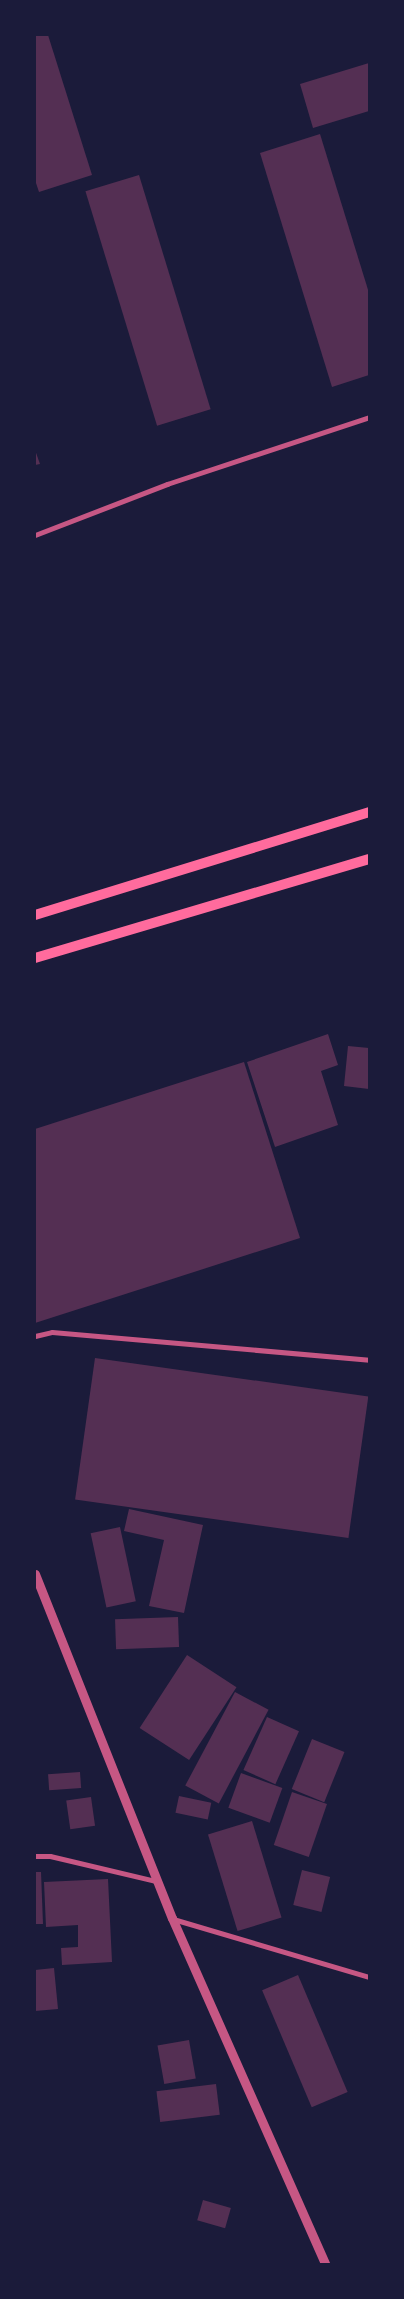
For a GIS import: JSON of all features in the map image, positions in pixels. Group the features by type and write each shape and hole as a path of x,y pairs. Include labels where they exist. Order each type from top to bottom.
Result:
{"main road":[{"path":"35,915 369,812"},
{"path":"35,958 369,858"}],"street":[{"path":"35,535 167,484 369,417"},
{"path":"35,1336 52,1332 369,1360"},
{"path":"35,1574 156,1881 325,2264"},
{"path":"35,1856 50,1856 156,1881"},
{"path":"172,1918 369,1977"}],"building":[{"path":"35,35 48,35 92,175 39,192 35,180"},
{"path":"369,63 369,111 313,128 300,84"},
{"path":"320,134 369,293 369,375 332,387 260,153"},
{"path":"139,175 211,409 157,426 85,191"},
{"path":"35,450 40,464 35,465"},
{"path":"328,1034 338,1065 321,1071 338,1125 275,1147 247,1062"},
{"path":"348,1046 369,1048 369,1089 344,1086"},
{"path":"244,1062 300,1238 35,1323 35,1129"},
{"path":"95,1358 368,1396 348,1538 75,1500"},
{"path":"129,1509 203,1525 184,1613 149,1606 164,1540 124,1531"},
{"path":"120,1527 136,1601 106,1608 91,1533"},
{"path":"178,1617 179,1647 116,1649 115,1619"},
{"path":"187,1655 236,1687 189,1760 140,1728"},
{"path":"235,1692 269,1710 219,1803 185,1786"},
{"path":"267,1717 299,1731 275,1784 243,1770"},
{"path":"312,1739 344,1752 324,1802 292,1789"},
{"path":"80,1772 81,1788 49,1790 48,1774"},
{"path":"241,1773 282,1788 270,1823 228,1808"},
{"path":"292,1792 327,1804 309,1857 274,1845"},
{"path":"179,1796 211,1803 208,1819 175,1813"},
{"path":"91,1797 95,1826 70,1829 66,1800"},
{"path":"252,1821 282,1918 238,1931 208,1834"},
{"path":"302,1870 330,1877 321,1912 293,1905"},
{"path":"35,1872 41,1872 43,1924 35,1924"},
{"path":"108,1879 112,1962 62,1965 61,1948 78,1947 78,1925 46,1927 44,1882"},
{"path":"54,1968 58,2009 35,2011 35,1970"},
{"path":"298,1975 348,2092 312,2107 262,1990"},
{"path":"189,2040 196,2078 164,2084 157,2046"},
{"path":"216,2084 220,2115 160,2122 156,2091"},
{"path":"203,2200 231,2208 225,2228 197,2220"}]}
